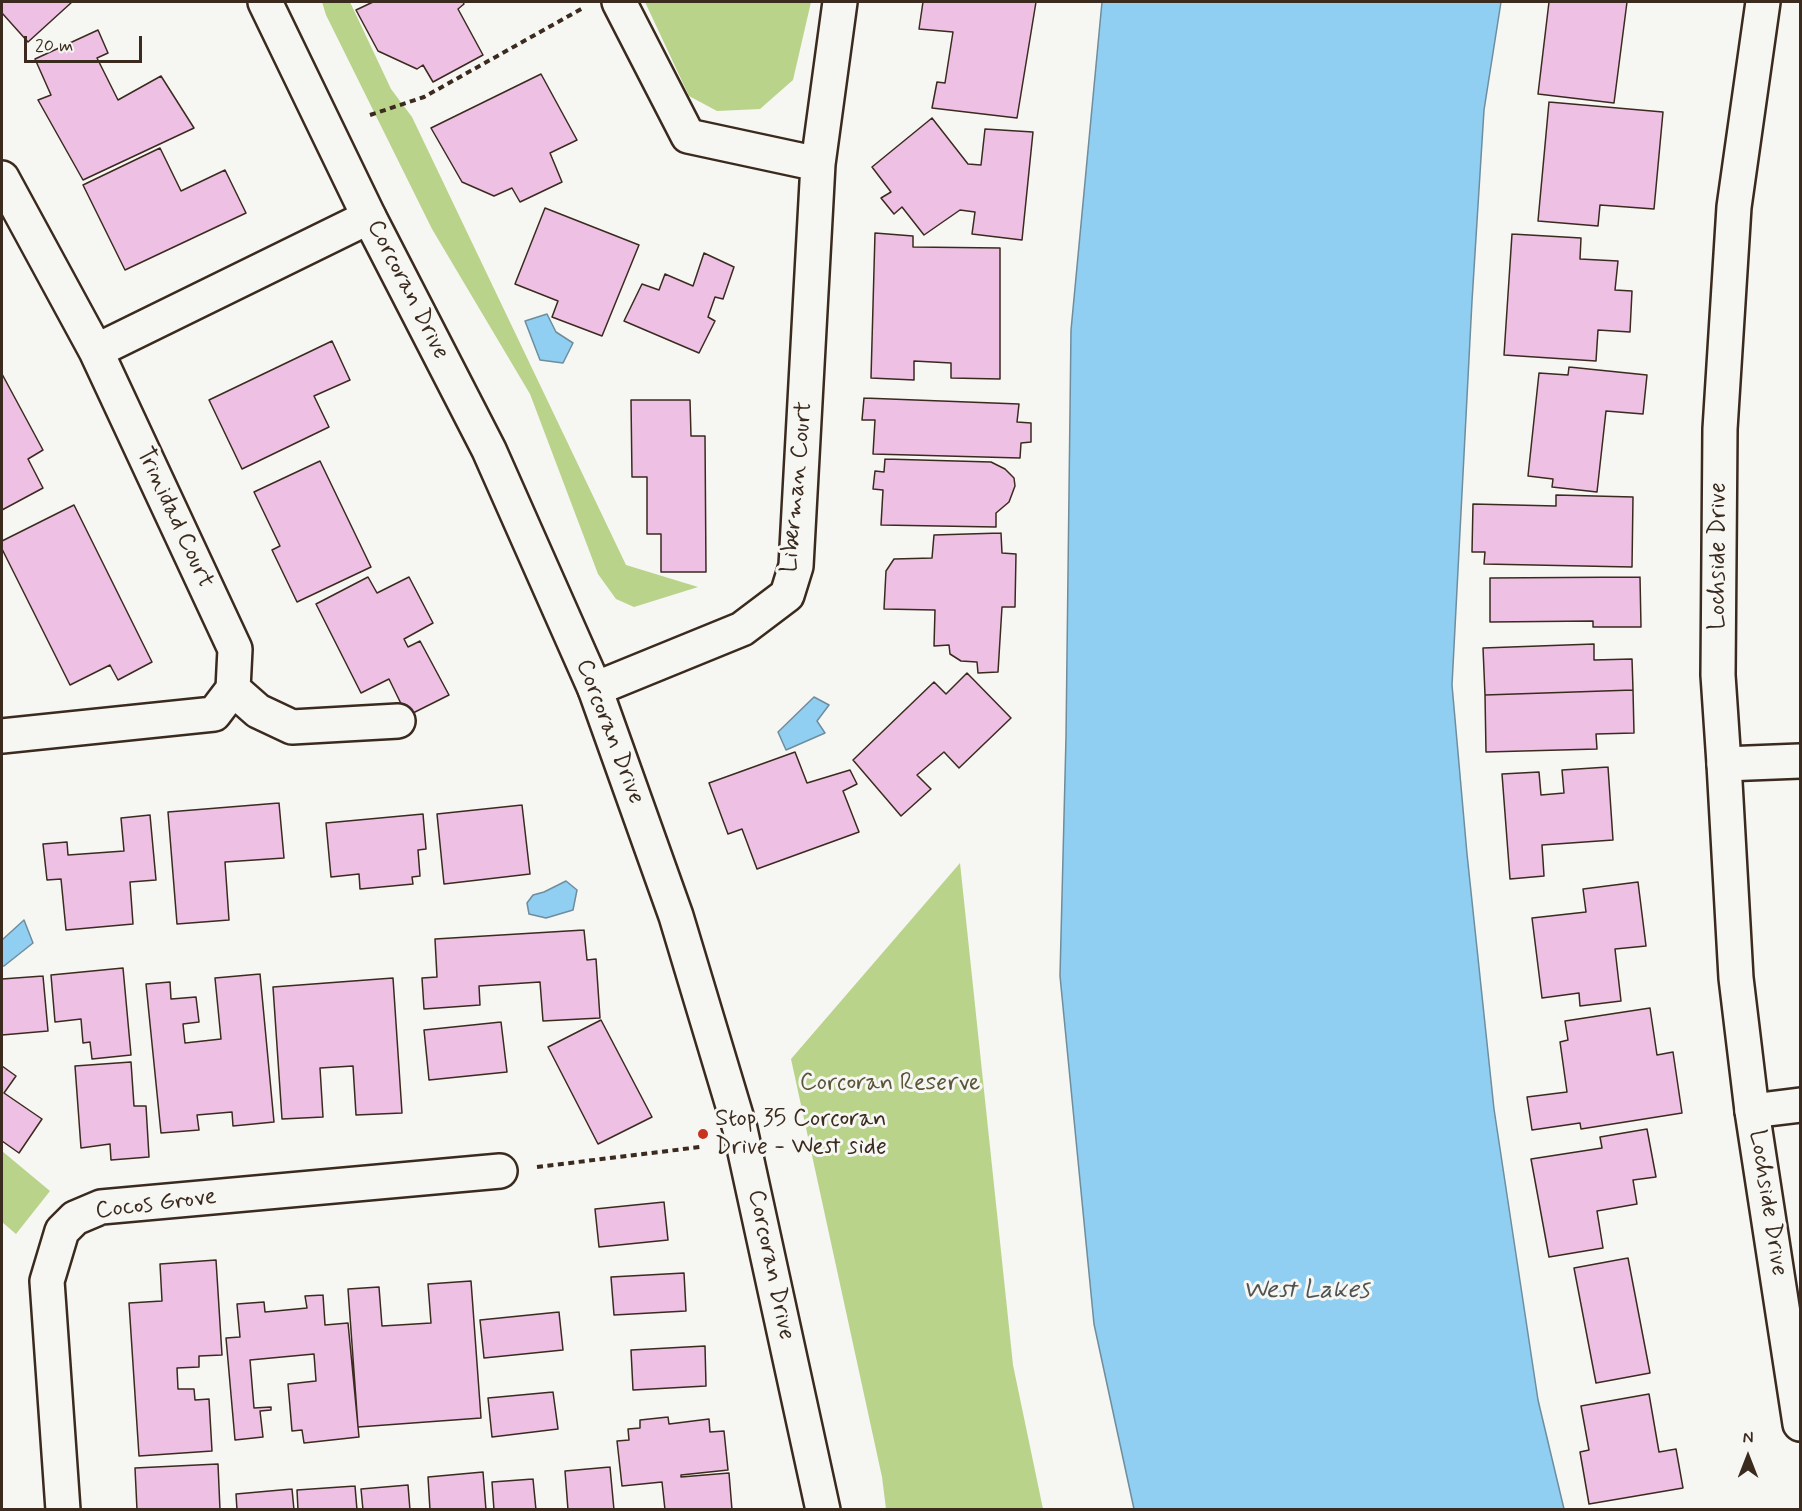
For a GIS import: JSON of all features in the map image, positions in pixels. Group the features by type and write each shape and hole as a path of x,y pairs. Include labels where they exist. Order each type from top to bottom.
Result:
{"street":[{"name":"Corcoran Drive","path":"265,2 369,217 489,450 595,689 676,916 740,1129 823,1509"},
{"path":"619,2 688,135 818,164"},
{"name":"Liberman Court","path":"595,689 742,629 787,595 796,566 818,164 840,2"},
{"name":"Lochside Drive","path":"1763,2 1734,207 1720,429 1718,675 1736,978 1752,1111 1791,1293 1800,1424"},
{"name":"Trinidad Court","path":"2,177 96,351 235,649 233,689"},
{"path":"96,351 369,217"},
{"path":"2,736 214,714 233,689 258,711 292,728 398,721"},
{"path":"1725,764 1800,761"},
{"name":"Lochside Drive","path":"1752,1111 1800,1105"},
{"name":"Cocos Grove","path":"63,1509 47,1281 62,1231 75,1218 101,1208 500,1171"}],"path":[{"path":"370,115 424,97 585,7"},
{"path":"500,1171 700,1147"}],"green space":[{"path":"322,2 350,2 391,89 412,117 626,565 698,587 634,607 616,599 598,574 530,394 432,229 326,15"},
{"path":"645,2 811,2 793,80 760,109 717,111 689,96"},
{"name":"Corcoran Reserve","path":"960,863 1013,1365 1043,1509 886,1509 882,1477 791,1059"},
{"path":"2,1151 50,1191 16,1234 2,1222"}],"water":[{"name":"West Lakes","path":"1102,2 1501,2 1484,110 1452,685 1494,1109 1538,1400 1564,1509 1134,1509 1094,1324 1060,976 1066,737 1071,330"},
{"path":"547,314 556,332 573,343 563,363 540,360 525,321"},
{"path":"814,697 829,705 817,721 825,733 786,750 778,732"},
{"path":"566,881 577,890 573,910 546,918 529,914 527,903 533,895"},
{"path":"24,920 33,943 2,966 2,940"}],"building":[{"path":"2,2 72,2 28,42 2,13"},
{"path":"373,2 463,2 464,4 458,9 483,55 433,82 423,65 417,69 378,51 356,10"},
{"path":"923,2 1036,2 1017,118 932,108 937,82 945,83 953,32 919,29"},
{"path":"1549,2 1627,2 1614,103 1538,94"},
{"path":"98,30 108,53 97,58 118,100 161,76 194,128 83,180 38,100 51,95 35,59"},
{"path":"541,74 577,140 550,153 562,182 520,202 512,188 494,196 462,182 431,128"},
{"path":"1549,102 1663,112 1654,209 1600,205 1598,226 1538,221"},
{"path":"932,118 968,164 981,165 985,129 1033,132 1022,240 972,234 975,212 960,210 924,235 902,207 894,214 881,198 891,192 872,167"},
{"path":"160,148 181,191 225,170 246,213 125,270 83,185"},
{"path":"545,208 639,245 602,336 552,317 558,301 515,284"},
{"path":"875,233 913,236 913,247 1000,248 1000,379 951,378 951,363 914,361 914,380 871,378"},
{"path":"1512,234 1581,238 1580,259 1618,261 1615,290 1632,291 1630,332 1598,330 1596,361 1504,355"},
{"path":"704,253 734,267 723,299 715,297 708,317 715,321 699,353 624,321 642,284 659,290 665,274 693,286"},
{"path":"332,341 350,380 314,396 329,427 242,469 209,400"},
{"path":"1569,367 1647,375 1643,414 1606,411 1597,492 1552,487 1553,479 1528,476 1539,373 1568,375"},
{"path":"2,374 43,450 28,459 43,488 2,510"},
{"path":"864,398 1019,404 1017,422 1031,423 1031,442 1021,443 1020,458 873,454 875,420 862,420"},
{"path":"631,400 690,400 691,436 705,436 706,572 661,572 661,534 647,534 647,477 632,477"},
{"path":"885,459 991,462 1005,469 1014,478 1015,486 1009,502 996,513 996,527 881,525 883,490 873,489 875,471 884,472"},
{"path":"320,461 371,567 297,602 272,550 280,546 254,492"},
{"path":"1556,495 1633,497 1632,567 1484,564 1485,552 1472,552 1473,504 1556,506"},
{"path":"74,505 152,662 118,680 110,665 70,685 2,549 2,541"},
{"path":"1001,533 1002,553 1016,554 1015,607 1002,607 998,672 978,673 977,662 961,661 950,654 949,645 934,646 935,610 884,609 886,571 894,559 932,558 934,535"},
{"path":"368,577 377,593 409,577 433,623 404,639 408,647 420,641 449,695 407,716 389,679 361,693 316,604"},
{"path":"1640,577 1641,627 1593,627 1593,621 1490,622 1490,578"},
{"path":"1594,644 1594,660 1632,659 1633,690 1485,695 1483,648"},
{"path":"967,673 1011,718 959,768 944,752 917,775 931,789 901,816 853,760 934,682 946,694"},
{"path":"1633,690 1634,733 1596,734 1597,749 1486,752 1485,695"},
{"path":"795,752 807,783 850,770 857,784 843,791 859,832 757,869 742,829 728,834 709,783"},
{"path":"1608,767 1613,840 1542,845 1544,876 1510,879 1502,774 1539,772 1541,795 1564,793 1562,770"},
{"path":"279,803 284,858 225,862 229,920 177,924 168,812"},
{"path":"522,805 530,874 444,884 437,814"},
{"path":"423,814 426,849 418,850 420,876 412,877 413,884 360,889 359,874 331,877 326,823"},
{"path":"150,815 156,880 130,882 133,924 66,930 61,879 47,880 43,844 67,842 68,855 124,851 121,818"},
{"path":"1638,882 1646,946 1615,949 1621,1001 1580,1006 1579,993 1542,998 1532,918 1586,912 1583,889"},
{"path":"584,930 587,960 596,959 600,1018 543,1021 540,982 479,986 480,1005 424,1009 422,978 437,977 435,939"},
{"path":"123,968 131,1055 92,1059 90,1042 83,1043 81,1019 55,1022 51,975"},
{"path":"260,974 274,1122 233,1126 232,1112 197,1115 199,1130 161,1133 146,984 170,982 171,999 196,997 199,1022 183,1024 185,1043 221,1039 215,978"},
{"path":"43,976 48,1031 2,1035 2,979"},
{"path":"393,978 402,1113 356,1115 353,1066 320,1068 323,1117 282,1119 273,987"},
{"path":"1650,1008 1657,1055 1673,1052 1682,1113 1581,1129 1580,1123 1532,1130 1527,1097 1567,1092 1560,1042 1568,1040 1565,1021"},
{"path":"601,1020 652,1117 598,1144 548,1047"},
{"path":"501,1022 507,1072 429,1080 424,1030"},
{"path":"131,1062 134,1106 146,1106 149,1157 111,1160 110,1144 81,1148 75,1066"},
{"path":"2,1066 16,1076 4,1093 42,1119 19,1153 2,1141"},
{"path":"1647,1129 1656,1177 1633,1180 1637,1204 1597,1211 1603,1248 1549,1257 1531,1159 1602,1148 1600,1137"},
{"path":"664,1202 668,1240 599,1247 595,1209"},
{"path":"1628,1258 1650,1373 1596,1383 1574,1268"},
{"path":"216,1260 222,1355 199,1356 199,1367 177,1368 178,1389 194,1389 195,1400 209,1399 212,1451 139,1456 129,1303 162,1301 160,1264"},
{"path":"684,1273 686,1311 614,1315 611,1277"},
{"path":"471,1281 481,1418 358,1427 348,1289 379,1287 382,1326 431,1323 428,1284"},
{"path":"323,1295 325,1325 348,1323 359,1437 304,1443 302,1430 292,1431 288,1384 316,1381 314,1354 250,1360 254,1408 271,1407 271,1410 260,1411 263,1437 235,1440 226,1338 240,1337 237,1304 264,1302 265,1312 307,1308 305,1296"},
{"path":"559,1312 563,1350 484,1358 480,1320"},
{"path":"705,1346 706,1386 633,1390 631,1350"},
{"path":"553,1392 558,1429 492,1437 488,1398"},
{"path":"1649,1394 1659,1452 1676,1449 1683,1488 1589,1504 1580,1452 1589,1450 1581,1406"},
{"path":"668,1417 669,1424 709,1419 710,1432 724,1431 728,1470 681,1475 681,1477 729,1473 732,1510 665,1510 662,1482 622,1486 617,1441 629,1440 628,1429 640,1428 640,1420"},
{"path":"218,1464 220,1510 137,1510 135,1468"},
{"path":"610,1467 614,1510 568,1510 565,1471"},
{"path":"483,1472 486,1510 430,1510 428,1477"},
{"path":"533,1479 536,1510 494,1510 492,1482"},
{"path":"408,1485 410,1510 363,1510 361,1489"},
{"path":"355,1486 357,1510 298,1510 297,1490"},
{"path":"292,1489 294,1510 237,1510 236,1494"}],"place":[{"name":"Stop 35 Corcoran Drive - West side","path":"703,1134"}]}
